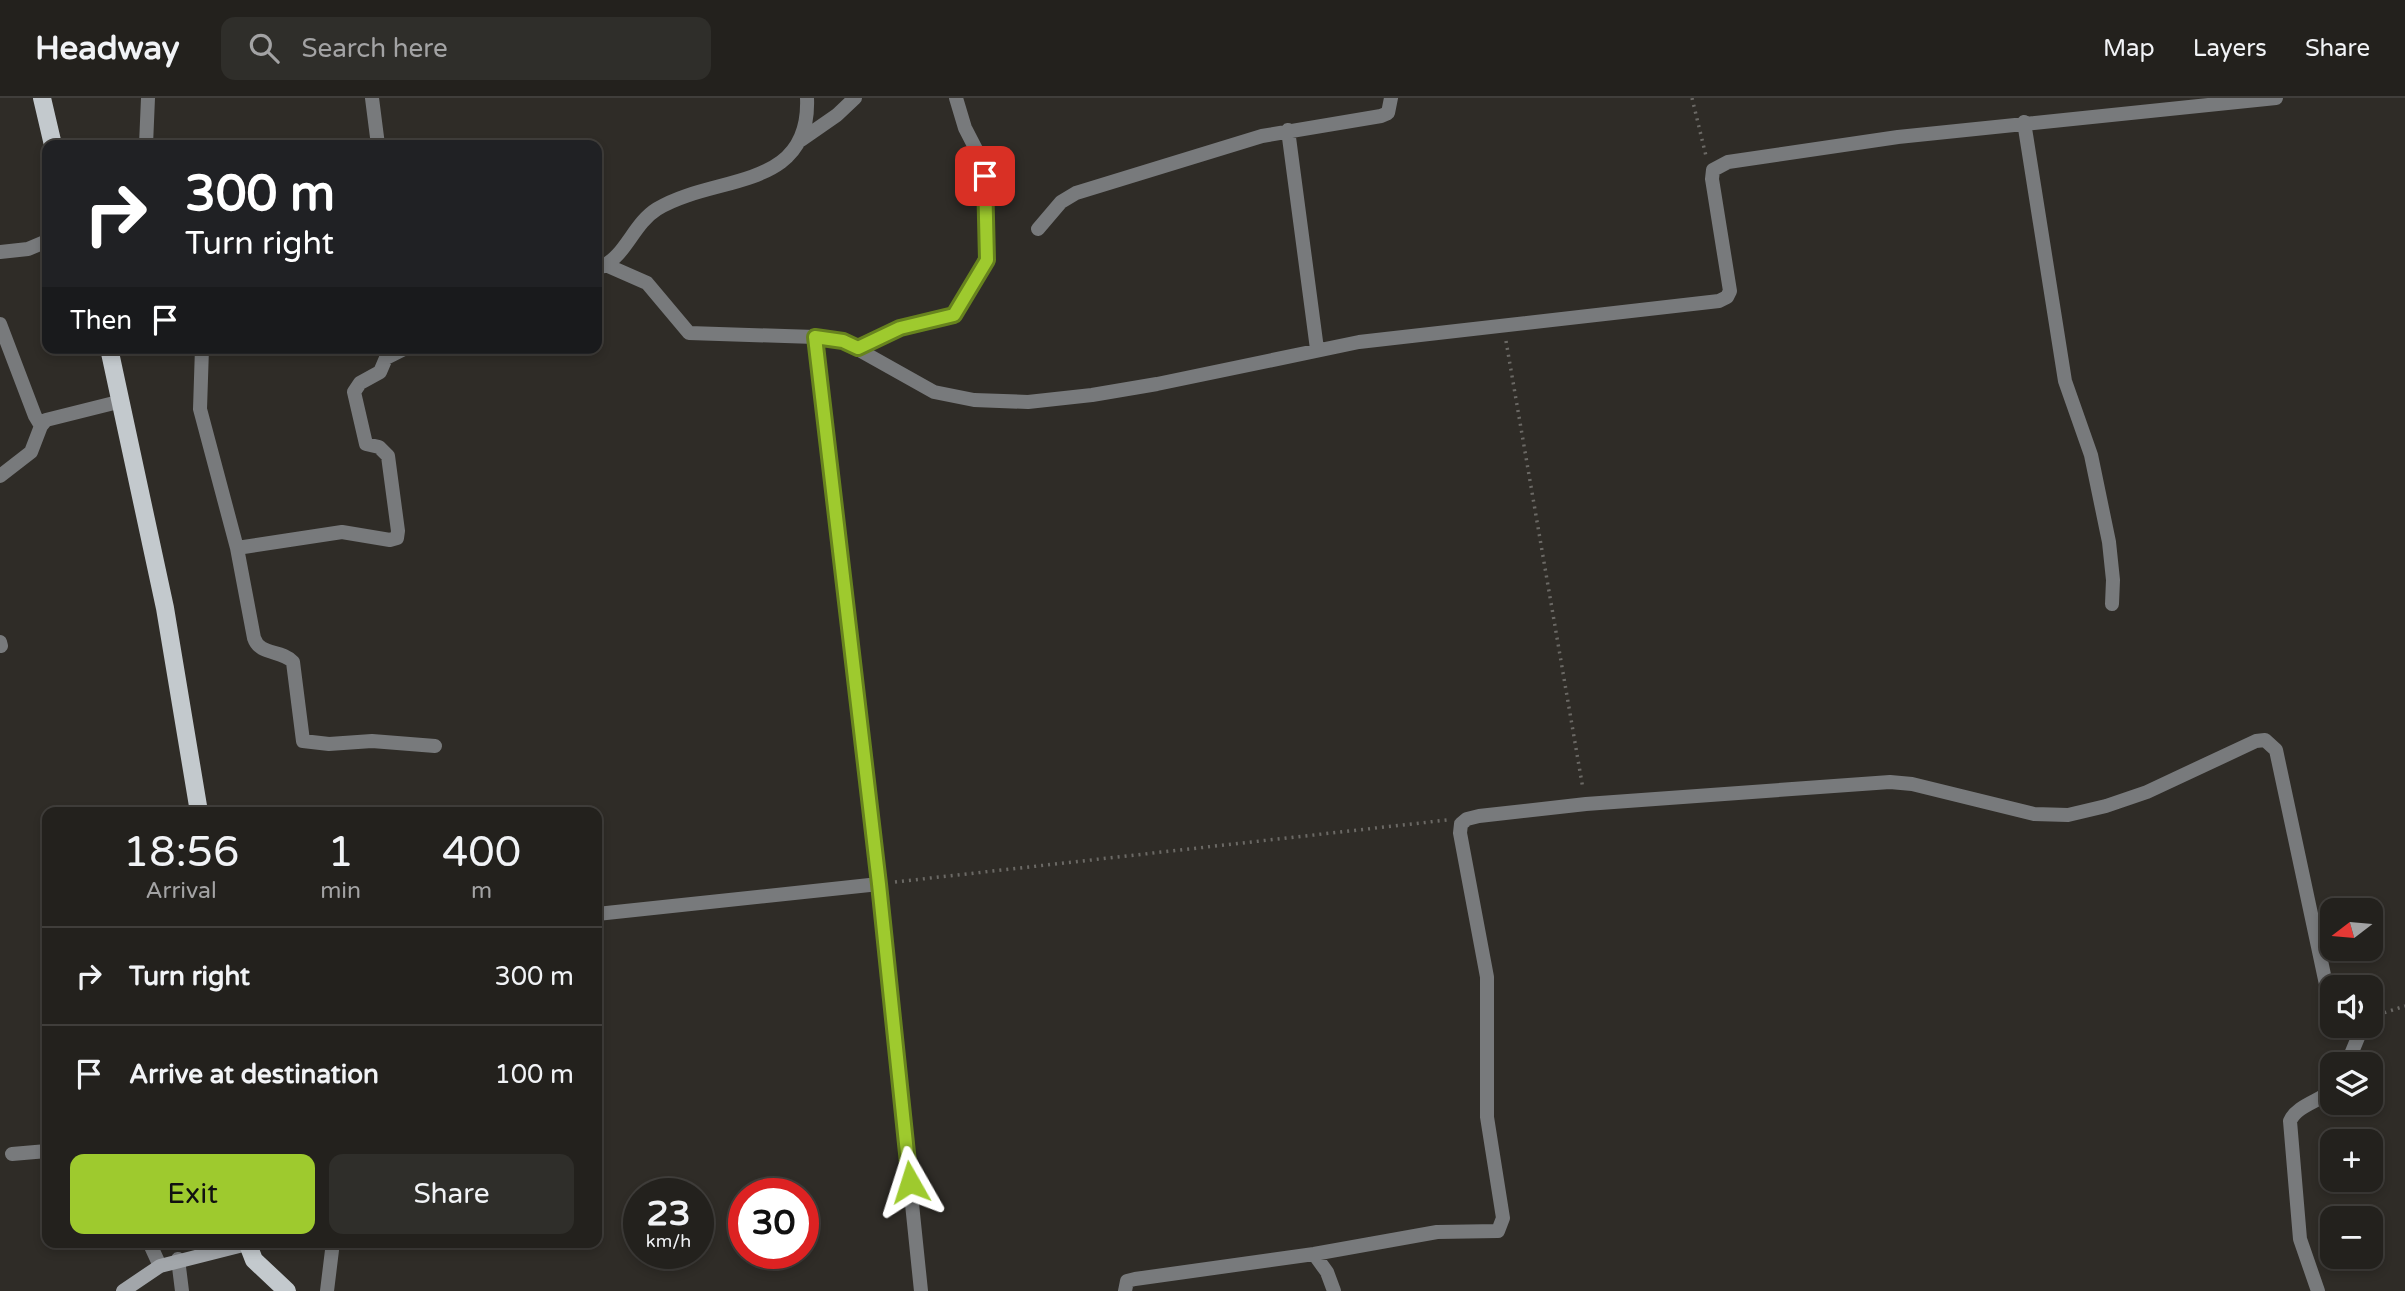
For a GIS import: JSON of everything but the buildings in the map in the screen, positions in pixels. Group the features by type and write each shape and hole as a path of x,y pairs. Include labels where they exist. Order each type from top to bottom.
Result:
{"main road":[{"path":"41,98 51,140"},
{"path":"110,354 118,402 164,608 198,807"},
{"path":"249,1248 254,1260 287,1291"}],"street":[{"path":"146,140 148,98"},
{"path":"372,98 377,140"},
{"path":"602,266 615,259 638,225 654,211 677,199 770,169 787,157 801,139 806,125 807,98"},
{"path":"801,139 837,115 855,98"},
{"path":"858,348 900,328 954,315 987,260 983,163 969,138 956,98"},
{"path":"1038,229 1061,202 1076,193 1240,142 1288,130 1381,116 1388,113 1391,98"},
{"path":"602,267 647,283 689,333 815,337 843,341 934,392 974,400 1011,402 1118,390 1317,349 1719,301 1727,297 1730,281 1712,179 1713,170 1728,162 1898,136 2276,98"},
{"path":"2024,122 2065,381 2091,455 2109,542 2113,580 2112,604"},
{"path":"1288,130 1317,349"},
{"path":"0,252 28,249 42,243"},
{"path":"0,324 34,416 41,426"},
{"path":"815,337 879,884 921,1291"},
{"path":"202,354 200,409 237,548 257,646 287,656 296,669 303,741 329,744 372,741 435,746"},
{"path":"237,548 333,533 360,533 390,540 397,538 388,456 384,449 366,444 354,392 360,383 380,372 386,358 394,354"},
{"path":"0,476 31,452 41,426 51,417 118,402"},
{"path":"1125,1291 1127,1281 1135,1279 1314,1254 1437,1232 1498,1231 1502,1226 1503,1217 1487,1109 1488,977 1461,824 1479,816 1586,804 1890,782 1912,784 2034,814 2068,815 2147,792 2256,741 2265,740 2272,743 2276,750 2324,975"},
{"path":"602,913 879,884"},
{"path":"2318,1291 2300,1238 2290,1121 2296,1112 2320,1100"},
{"path":"12,1154 42,1151"},
{"path":"152,1248 160,1266"},
{"path":"123,1291 160,1266 225,1248"},
{"path":"327,1291 332,1248"},
{"path":"1314,1254 1327,1272 1334,1291"},
{"path":"178,1259 182,1291"}],"path":[{"path":"1692,98 1701,140 1713,170"},
{"path":"1504,327 1586,804"},
{"path":"879,884 1443,819 1461,824"},
{"path":"2383,1013 2405,1006"}],"route":[{"path":"910,1182 879,884 815,337 843,341 858,348 900,328 954,315 987,260 985,176"}]}
